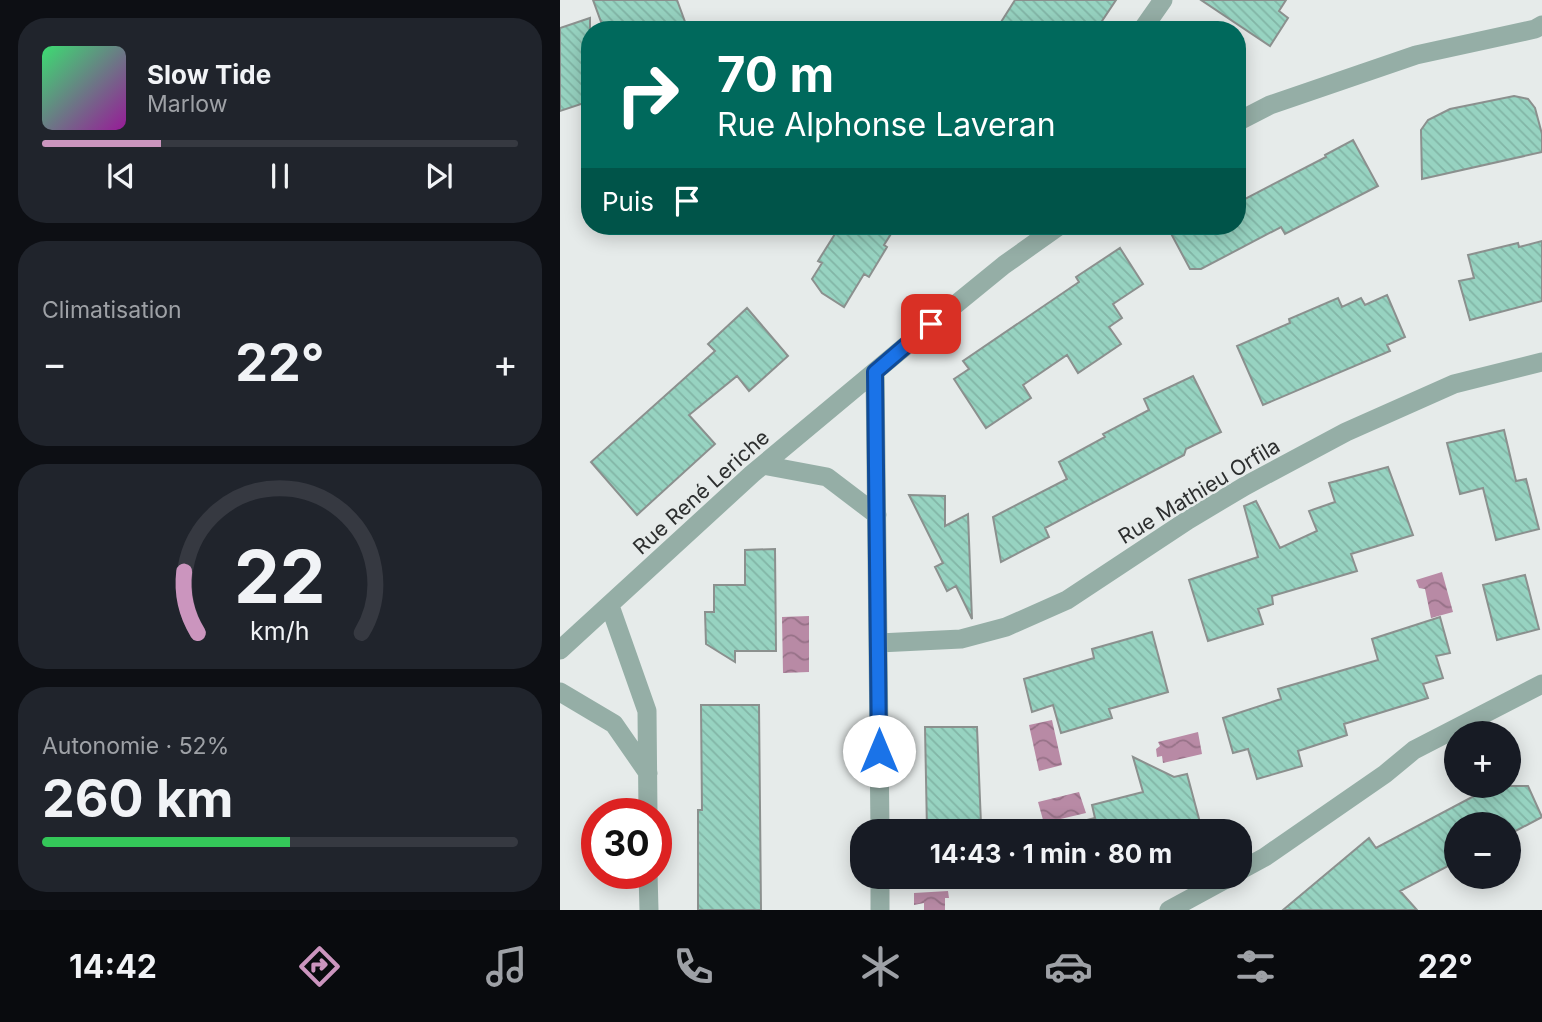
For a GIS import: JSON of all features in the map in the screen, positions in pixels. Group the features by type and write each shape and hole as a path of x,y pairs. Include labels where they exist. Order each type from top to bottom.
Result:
{"street":[{"path":"1148,21 1163,0"},
{"path":"1246,117 1270,105 1416,55 1535,29 1542,25"},
{"name":"Rue René Leriche","path":"560,650 763,465 1004,265 1046,235"},
{"name":"Rue Mathieu Orfila","path":"879,643 961,639 1006,627 1067,600 1188,520 1346,432 1454,384 1542,362"},
{"path":"875,372 880,819"},
{"path":"763,465 827,477 877,515"},
{"path":"610,606 647,711 648,798"},
{"path":"1252,863 1385,774 1414,750 1542,684"},
{"path":"560,692 614,724 648,773"},
{"path":"648,889 649,910"},
{"path":"880,889 880,910"},
{"path":"1169,910 1208,889"}],"water":[{"path":"1442,572 1453,612 1431,618 1425,589 1419,588 1416,580"},
{"path":"809,616 809,672 783,673 782,617"},
{"path":"1052,720 1062,765 1039,771 1029,725"},
{"path":"1198,732 1202,754 1163,763 1162,756 1157,757 1156,749 1160,746 1158,742"},
{"path":"1079,792 1086,813 1060,819 1043,819 1038,802"},
{"path":"948,891 945,910 924,910 924,903 914,905 914,893"}],"building":[{"path":"593,0 677,0 685,21 601,21"},
{"path":"1015,0 1116,0 1102,21 1002,21"},
{"path":"1201,0 1286,0 1279,11 1288,18 1270,46 1246,30 1246,21 1232,21"},
{"path":"581,21 581,104 560,111 560,28"},
{"path":"1514,96 1528,99 1535,108 1542,134 1542,152 1422,179 1421,130 1428,120 1450,109"},
{"path":"1353,140 1378,186 1285,234 1281,227 1201,269 1190,269 1172,235 1246,235 1246,198 1326,157 1325,155"},
{"path":"834,235 890,235 884,245 887,247 869,277 864,274 844,307 822,293 812,279 822,263 818,261"},
{"path":"1542,241 1542,301 1470,320 1459,281 1474,278 1468,255 1518,243 1519,247"},
{"path":"1120,248 1143,284 1113,304 1122,318 1109,327 1121,344 1078,373 1067,355 1023,385 1031,398 986,428 954,379 969,369 963,361 1079,282 1076,277"},
{"path":"1387,295 1405,337 1387,345 1390,351 1263,405 1237,346 1338,298 1342,307 1361,298 1365,305"},
{"path":"747,308 788,356 749,391 737,376 689,415 715,444 637,515 591,462 715,351 708,344"},
{"path":"1193,376 1221,432 1186,449 1184,455 1045,528 1049,537 1001,562 993,517 1067,479 1059,462 1105,437 1103,434 1149,410 1144,399"},
{"path":"1504,430 1516,481 1526,479 1539,529 1496,540 1483,488 1460,494 1447,443"},
{"path":"1388,467 1413,535 1351,554 1357,571 1272,596 1273,604 1258,609 1263,624 1208,641 1189,580 1258,557 1244,506 1256,501 1280,548 1317,531 1309,511 1335,502 1329,483"},
{"path":"909,495 945,496 945,526 968,514 972,619 956,586 947,591 935,567 943,563"},
{"path":"775,549 776,651 735,651 735,662 706,644 705,612 714,612 714,585 745,585 745,550"},
{"path":"1525,575 1539,629 1497,640 1483,585"},
{"path":"1440,617 1450,653 1436,656 1443,678 1423,684 1428,698 1344,724 1347,735 1298,751 1302,766 1257,779 1248,749 1233,753 1223,718 1281,699 1278,689 1378,660 1372,639"},
{"path":"1152,632 1168,692 1109,709 1112,718 1061,733 1053,705 1032,712 1024,679 1094,658 1092,649"},
{"path":"701,705 759,705 761,910 698,910 698,810 702,810"},
{"path":"925,727 977,727 981,819 927,819"},
{"path":"1133,757 1174,777 1187,774 1199,819 1091,819 1095,818 1092,805 1143,792"},
{"path":"1521,786 1528,786 1542,817 1521,828 1521,812 1444,812 1444,868 1400,891 1417,910 1283,910 1369,838 1376,848 1470,798 1521,798"}],"route":[{"path":"879,751 875,372 931,324"}]}
